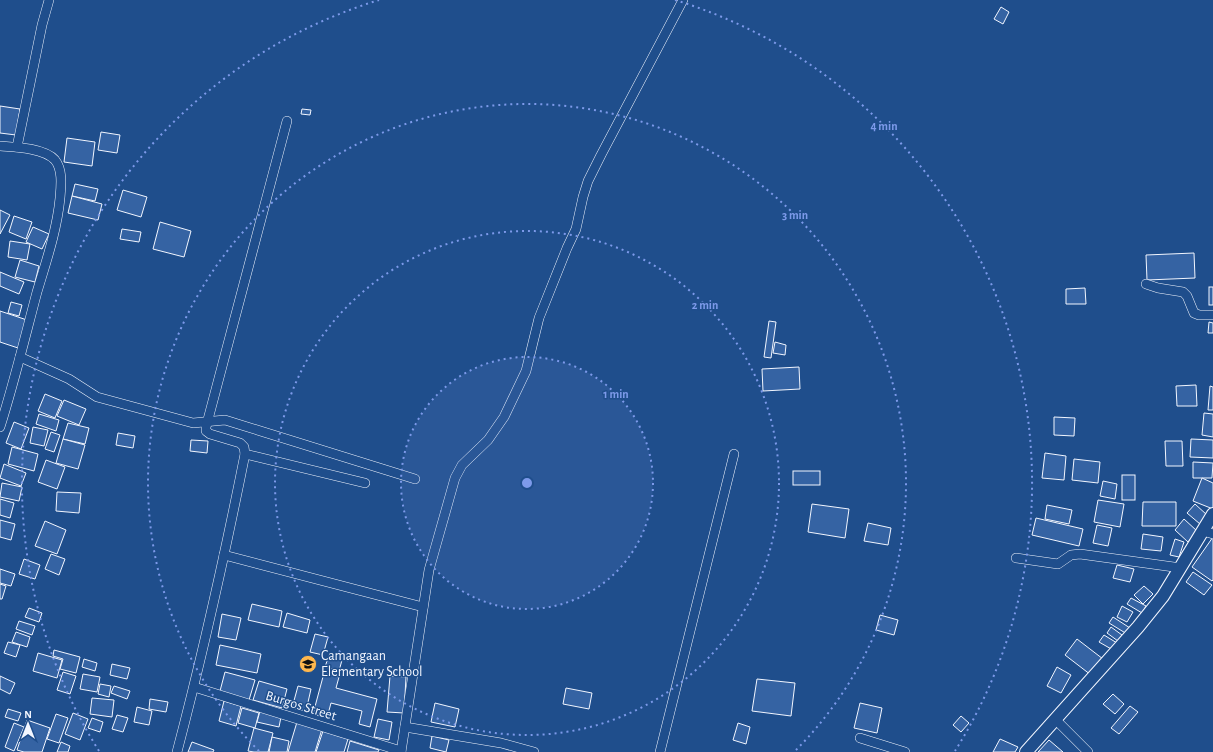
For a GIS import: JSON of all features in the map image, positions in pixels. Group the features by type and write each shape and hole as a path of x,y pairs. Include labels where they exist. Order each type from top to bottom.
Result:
{"street":[{"path":"17,147 42,25 49,0"},
{"path":"401,751 429,570 455,478 462,465 488,440 504,418 516,393 526,371 539,318 566,248 576,229 588,181 600,155 683,0"},
{"path":"177,752 194,687 245,454 244,447 240,443 208,433 206,429 207,422 287,121"},
{"path":"0,146 17,147 42,152 49,155 55,160 61,175 57,217 0,427"},
{"path":"1146,284 1158,288 1183,292 1187,296 1194,313 1199,315 1213,315"},
{"path":"20,357 69,378 97,397 193,423 225,420 415,479"},
{"path":"245,454 365,483"},
{"path":"660,752 734,454"},
{"path":"1026,752 1138,627 1163,596 1181,568 1208,533 1213,514"},
{"path":"1016,558 1055,564 1061,563 1071,555 1080,554 1181,568"},
{"path":"224,555 423,607"},
{"name":"Burgos Street","path":"194,687 401,751"},
{"path":"1055,720 1088,752"},
{"path":"404,727 501,743 534,752"},
{"path":"860,738 905,752"}],"building":[{"path":"1001,7 1009,12 1003,24 994,19"},
{"path":"0,106 20,109 16,135 0,133"},
{"path":"302,109 311,110 310,115 301,114"},
{"path":"101,132 120,135 117,153 98,150"},
{"path":"67,138 95,142 92,166 64,162"},
{"path":"75,184 98,189 95,201 72,196"},
{"path":"123,190 147,197 141,217 117,210"},
{"path":"72,196 102,204 98,220 68,213"},
{"path":"0,210 10,215 0,234"},
{"path":"14,216 32,222 26,239 9,232"},
{"path":"160,222 191,231 184,257 153,249"},
{"path":"33,227 49,234 42,249 26,242"},
{"path":"122,229 141,232 139,242 120,239"},
{"path":"10,241 30,244 27,260 8,257"},
{"path":"1194,253 1195,278 1147,280 1146,255"},
{"path":"20,260 39,266 35,282 15,277"},
{"path":"0,272 24,282 19,294 0,286"},
{"path":"1209,287 1213,287 1213,305 1209,305"},
{"path":"1085,288 1086,304 1066,304 1066,289"},
{"path":"11,302 22,305 19,316 8,313"},
{"path":"0,311 27,320 18,348 0,342"},
{"path":"769,321 776,322 771,358 764,357"},
{"path":"1209,322 1213,323 1213,333 1208,333"},
{"path":"775,342 786,345 785,355 773,353"},
{"path":"799,367 800,389 763,391 762,369"},
{"path":"1196,385 1197,406 1177,406 1176,386"},
{"path":"1210,386 1213,387 1213,410 1208,410"},
{"path":"45,394 62,401 55,418 38,411"},
{"path":"64,400 86,409 79,425 57,416"},
{"path":"1204,413 1213,414 1213,437 1202,435"},
{"path":"39,414 59,420 56,431 36,424"},
{"path":"1054,417 1075,418 1074,436 1054,435"},
{"path":"14,422 29,428 21,449 6,443"},
{"path":"68,423 89,428 85,444 63,439"},
{"path":"33,427 48,430 44,446 30,443"},
{"path":"51,432 60,435 54,452 45,449"},
{"path":"118,433 135,436 133,448 116,445"},
{"path":"63,439 85,445 78,469 56,463"},
{"path":"1191,439 1213,440 1213,458 1190,457"},
{"path":"191,440 208,441 207,453 190,451"},
{"path":"1165,441 1182,441 1183,466 1166,466"},
{"path":"12,447 38,454 34,471 8,464"},
{"path":"1045,453 1066,456 1064,480 1042,478"},
{"path":"1074,459 1100,462 1098,483 1072,480"},
{"path":"46,460 65,467 57,489 38,482"},
{"path":"1193,462 1213,463 1212,478 1193,478"},
{"path":"4,464 26,473 21,486 0,478"},
{"path":"793,471 820,471 820,485 793,485"},
{"path":"1122,475 1135,475 1135,500 1122,500"},
{"path":"1202,478 1213,483 1213,509 1193,501"},
{"path":"1103,481 1117,484 1115,499 1100,496"},
{"path":"2,483 22,487 19,501 0,497"},
{"path":"57,492 81,493 79,513 56,511"},
{"path":"0,499 14,503 10,518 0,515"},
{"path":"1098,500 1124,504 1120,527 1094,522"},
{"path":"1143,502 1176,502 1176,526 1142,526"},
{"path":"812,504 849,509 845,538 808,532"},
{"path":"1195,504 1207,515 1200,524 1187,513"},
{"path":"1047,505 1072,510 1069,524 1045,519"},
{"path":"1036,518 1083,529 1079,546 1032,535"},
{"path":"1184,519 1197,531 1188,542 1175,530"},
{"path":"0,520 15,524 11,540 0,537"},
{"path":"45,521 66,530 57,554 35,546"},
{"path":"868,523 891,528 888,545 864,541"},
{"path":"1097,525 1112,528 1108,546 1093,543"},
{"path":"1143,534 1163,537 1161,551 1141,549"},
{"path":"1213,537 1213,580 1212,581 1192,567"},
{"path":"1175,539 1184,542 1179,557 1170,555"},
{"path":"51,554 65,559 59,575 45,569"},
{"path":"24,559 40,565 35,579 19,574"},
{"path":"1117,565 1134,569 1130,582 1113,578"},
{"path":"0,569 15,574 11,586 0,583"},
{"path":"1193,572 1212,585 1204,595 1186,582"},
{"path":"0,584 6,586 2,599 0,599"},
{"path":"1144,586 1153,594 1143,604 1134,595"},
{"path":"1131,598 1146,606 1142,613 1127,604"},
{"path":"252,604 282,611 279,627 248,620"},
{"path":"1122,606 1133,612 1127,622 1117,617"},
{"path":"29,608 42,613 39,622 25,617"},
{"path":"287,613 310,620 307,633 283,627"},
{"path":"222,614 241,618 236,640 218,637"},
{"path":"880,615 898,620 894,635 876,630"},
{"path":"1113,617 1130,628 1127,634 1109,623"},
{"path":"19,621 35,626 32,635 16,629"},
{"path":"1111,627 1122,635 1118,641 1107,633"},
{"path":"16,632 30,637 27,647 12,642"},
{"path":"315,634 328,637 323,655 310,652"},
{"path":"1104,635 1117,643 1113,650 1099,642"},
{"path":"1077,639 1103,659 1091,675 1065,655"},
{"path":"8,642 20,645 16,657 4,653"},
{"path":"220,645 261,654 257,673 216,665"},
{"path":"54,650 80,657 76,673 60,669 63,659 53,656"},
{"path":"38,653 62,660 57,678 33,671"},
{"path":"329,655 342,660 339,671 325,667"},
{"path":"84,659 97,663 95,671 82,667"},
{"path":"112,664 130,668 127,679 110,675"},
{"path":"1057,667 1071,675 1061,693 1047,686"},
{"path":"63,672 76,676 70,694 57,690"},
{"path":"225,672 255,680 249,700 220,691"},
{"path":"324,673 339,677 336,688 377,699 370,727 359,724 362,711 331,703 327,718 313,714"},
{"path":"83,674 100,677 97,692 80,689"},
{"path":"0,676 15,683 10,694 0,689"},
{"path":"390,676 406,677 404,713 387,712"},
{"path":"757,679 795,683 791,716 752,711"},
{"path":"259,681 287,689 282,708 253,700"},
{"path":"100,684 111,686 109,697 98,694"},
{"path":"114,686 130,691 127,699 111,693"},
{"path":"298,686 311,689 306,711 292,708"},
{"path":"566,688 592,693 589,709 563,704"},
{"path":"1113,694 1124,704 1115,714 1103,704"},
{"path":"92,698 114,700 112,717 90,714"},
{"path":"150,699 168,702 166,712 149,709"},
{"path":"224,701 241,706 236,726 219,721"},
{"path":"435,703 459,709 455,727 431,722"},
{"path":"860,703 882,708 877,733 854,728"},
{"path":"1130,706 1138,712 1119,734 1111,728"},
{"path":"137,707 152,711 149,725 134,722"},
{"path":"242,708 259,713 255,728 238,723"},
{"path":"8,709 21,713 18,721 5,717"},
{"path":"260,711 281,717 279,727 257,722"},
{"path":"73,713 88,719 80,740 65,734"},
{"path":"56,714 68,718 59,743 47,739"},
{"path":"117,715 128,718 123,732 112,729"},
{"path":"961,716 969,723 961,732 953,725"},
{"path":"92,718 103,722 100,732 88,728"},
{"path":"378,719 392,722 389,740 374,737"},
{"path":"27,720 50,728 42,752 24,752 17,750"},
{"path":"297,722 322,729 315,752 288,752"},
{"path":"14,723 24,727 14,751 5,747"},
{"path":"738,723 750,727 746,744 733,740"},
{"path":"254,728 273,733 268,752 248,751"},
{"path":"323,731 348,739 344,752 316,752"},
{"path":"432,736 449,740 446,752 430,748"},
{"path":"272,737 289,741 287,752 269,752"},
{"path":"1000,739 1018,747 1015,752 993,752"},
{"path":"1049,740 1063,752 1038,752"},
{"path":"350,741 379,750 378,752 347,752"},
{"path":"61,742 70,746 68,752 57,752"},
{"path":"192,742 214,750 213,752 188,752"}],"place":[{"name":"Camangaan Elementary School","path":"308,664"}]}
